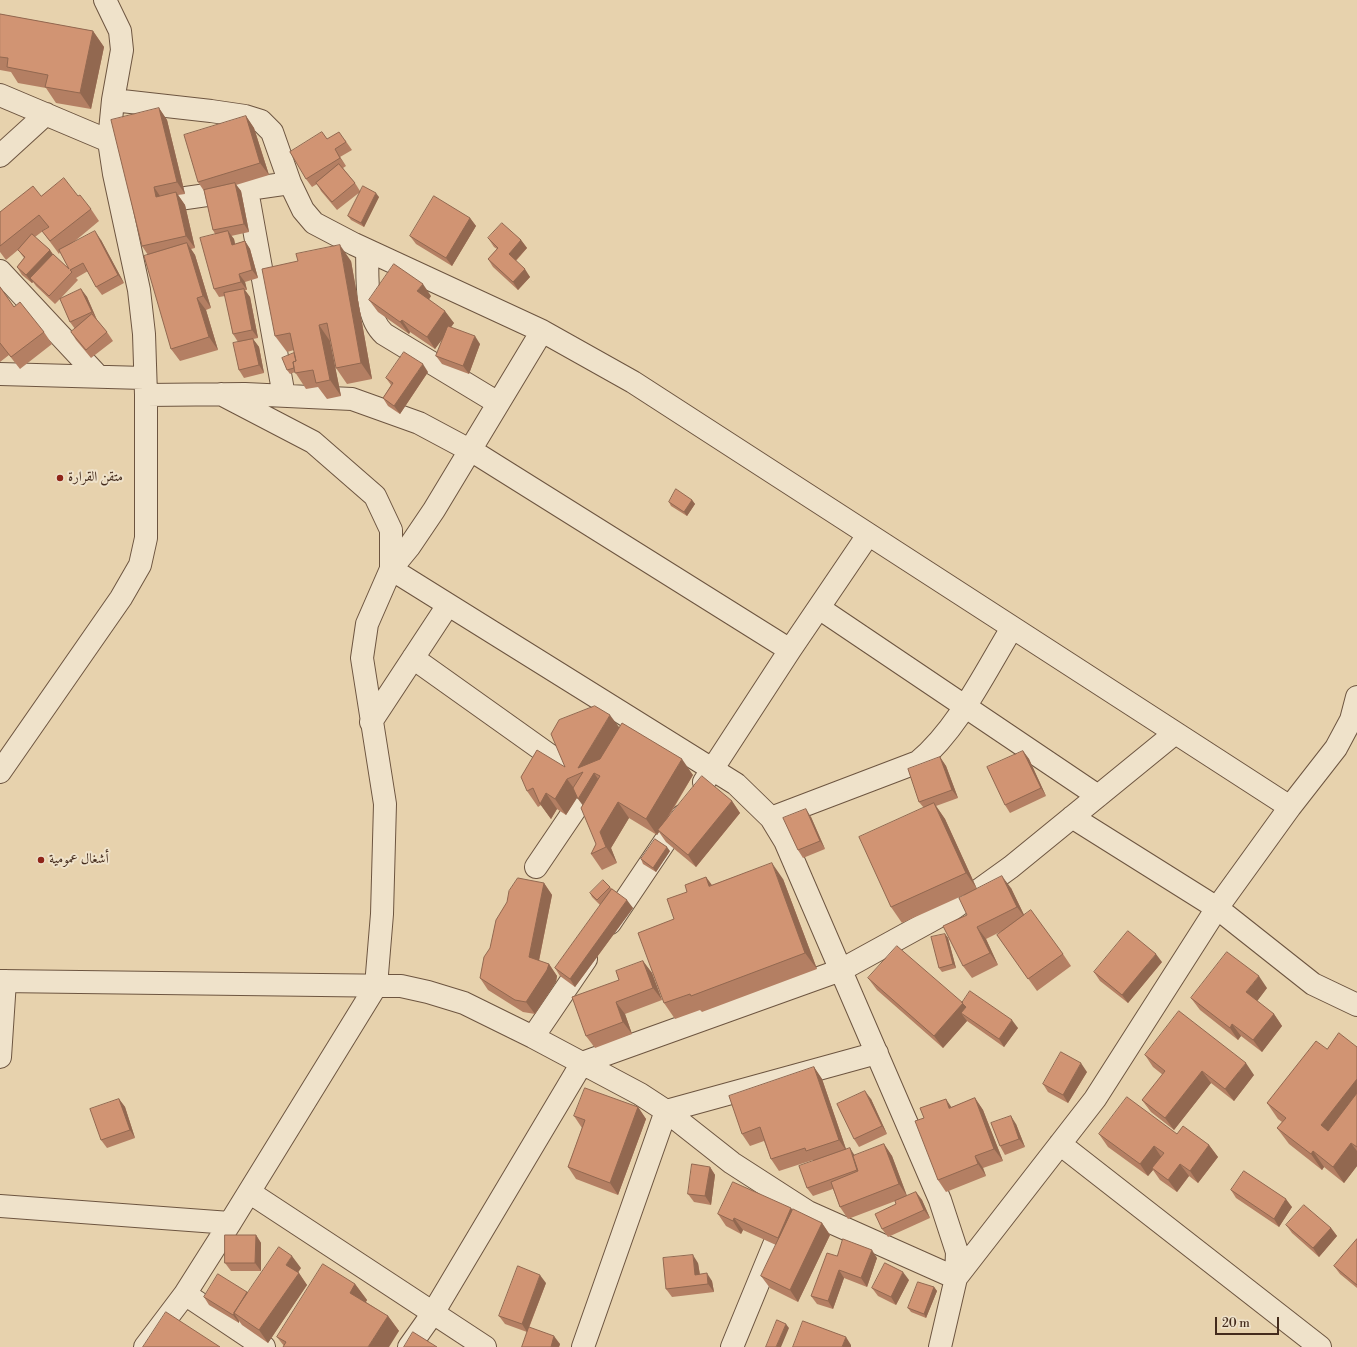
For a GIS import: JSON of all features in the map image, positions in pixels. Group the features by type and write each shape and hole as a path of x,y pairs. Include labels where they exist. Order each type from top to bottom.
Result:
{"street":[{"path":"0,772 121,598 140,566 146,538 144,334 139,290 122,212 109,141 113,100 122,50 120,31 105,0"},
{"path":"0,95 109,141"},
{"path":"113,100 211,111 245,116 261,121 272,132 290,183 303,210 314,223 367,250 542,331 633,382 1174,734 1290,807"},
{"path":"0,156 46,114"},
{"path":"122,212 172,200 290,183"},
{"path":"246,190 284,396"},
{"path":"367,250 370,305 372,319 376,327 384,334 498,403"},
{"path":"0,270 97,375"},
{"path":"146,1347 185,1294 230,1224 376,986 382,914 384,804 362,658 367,624 391,569 417,534 542,331"},
{"path":"0,374 97,375 145,386 221,394 352,399 419,423 470,450 790,650"},
{"path":"221,394 313,442 375,496 391,530 391,569"},
{"path":"534,1037 713,770 790,650 868,535"},
{"path":"391,569 736,784 771,818 785,841 940,1200 957,1252 956,1278 940,1347"},
{"path":"371,722 448,605"},
{"path":"818,608 1098,796"},
{"path":"771,818 918,762 932,750 965,706 1012,628"},
{"path":"413,658 592,785"},
{"path":"956,1278 1095,1099 1217,908 1290,807 1336,748 1351,720 1357,697"},
{"path":"621,740 634,720"},
{"path":"409,1347 433,1313 582,1063 840,970 954,908 1011,867 1174,734"},
{"path":"536,867 609,759"},
{"path":"1072,817 1217,908 1313,984 1357,1005"},
{"path":"0,1057 3,981 401,986 428,992 464,1003 534,1037 640,1094 666,1111 732,1163 808,1212 956,1278"},
{"path":"666,1111 876,1053"},
{"path":"583,1347 666,1111"},
{"path":"1060,1144 1320,1347"},
{"path":"249,1192 485,1347"},
{"path":"732,1347 792,1202"},
{"path":"0,1206 230,1224"},
{"path":"185,1294 264,1347"}],"building":[{"path":"0,14 93,31 80,93 45,87 48,75 7,67 8,58 0,57"},
{"path":"159,108 177,182 154,187 156,197 176,192 186,236 142,246 111,120"},
{"path":"246,116 260,163 198,182 184,135"},
{"path":"322,132 327,139 339,132 346,142 335,149 340,158 306,179 290,152"},
{"path":"339,164 355,183 332,202 316,183"},
{"path":"64,178 78,196 80,195 91,209 50,241 42,231 49,227 39,215 0,246 0,212 33,186 41,196"},
{"path":"235,183 244,224 213,230 204,190"},
{"path":"363,186 376,193 361,223 348,216"},
{"path":"434,196 470,218 446,258 410,236"},
{"path":"502,223 521,240 509,254 525,269 513,282 488,259 498,248 488,238"},
{"path":"95,231 118,275 96,287 83,263 70,270 72,272 49,296 30,278 53,254 69,269 59,250"},
{"path":"228,231 232,245 245,241 252,270 239,274 241,282 214,289 200,238"},
{"path":"32,234 50,250 26,275 17,267 25,257 18,250"},
{"path":"187,243 203,296 197,298 209,337 171,349 144,256"},
{"path":"340,245 361,363 336,368 327,323 319,325 330,380 316,383 313,370 295,373 293,362 296,361 290,333 275,336 262,269 298,261 296,254"},
{"path":"394,264 423,284 417,291 445,311 427,337 402,320 400,322 369,300"},
{"path":"0,287 14,307 20,302 44,332 11,357 0,343"},
{"path":"81,289 92,312 70,322 60,299"},
{"path":"244,289 252,330 233,334 224,293"},
{"path":"92,314 107,332 86,350 71,332"},
{"path":"448,326 475,336 463,366 436,356"},
{"path":"253,339 259,365 239,370 233,343"},
{"path":"404,352 423,364 394,406 383,398 393,383 386,378"},
{"path":"294,353 296,361 293,362 294,368 287,370 282,358"},
{"path":"676,489 692,500 684,512 669,502"},
{"path":"595,706 610,715 578,768 600,759 622,723 682,759 646,819 618,802 600,832 606,847 591,854 596,844 581,808 600,776 594,773 578,799 573,788 583,772 567,779 555,799 546,793 540,804 533,788 527,791 521,777 537,750 565,767 551,734 559,720"},
{"path":"1023,751 1041,788 1005,805 987,767"},
{"path":"940,757 952,790 919,802 908,769"},
{"path":"702,776 732,801 688,855 658,830"},
{"path":"934,803 966,873 891,907 859,837"},
{"path":"806,809 820,841 798,850 783,818"},
{"path":"655,839 667,847 653,868 641,859"},
{"path":"772,863 805,953 691,996 690,994 664,1003 638,933 674,919 667,899 687,892 685,885 706,877 709,886"},
{"path":"1002,876 1017,907 977,927 990,953 963,966 943,926 967,915 959,898"},
{"path":"518,878 544,883 529,957 549,964 547,970 526,1002 515,1000 480,978 484,957 490,948 496,920 507,902 509,891"},
{"path":"603,880 610,887 597,900 590,893"},
{"path":"612,889 627,900 570,979 555,968"},
{"path":"1031,910 1063,954 1028,979 997,935"},
{"path":"1128,931 1156,954 1122,995 1094,972"},
{"path":"945,934 953,964 939,968 931,937"},
{"path":"897,946 963,1003 934,1036 868,978"},
{"path":"1227,952 1259,976 1246,992 1274,1014 1253,1040 1232,1024 1230,1028 1191,998"},
{"path":"643,961 653,988 616,1002 623,1022 586,1036 572,997 619,980 616,971"},
{"path":"970,991 1012,1020 999,1039 961,1013 966,1007 962,1003"},
{"path":"1179,1011 1246,1063 1225,1089 1202,1071 1165,1118 1142,1100 1165,1071 1145,1055"},
{"path":"1339,1033 1357,1047 1357,1079 1321,1125 1328,1131 1357,1093 1357,1147 1351,1143 1333,1167 1313,1151 1311,1154 1277,1128 1286,1118 1267,1103 1316,1041 1327,1049"},
{"path":"1061,1052 1081,1063 1063,1095 1043,1084"},
{"path":"814,1067 839,1140 806,1151 805,1148 771,1159 760,1127 742,1134 729,1096"},
{"path":"585,1088 638,1107 610,1183 568,1167 585,1120 574,1116"},
{"path":"865,1091 882,1126 854,1139 837,1104"},
{"path":"1127,1097 1177,1134 1183,1126 1209,1145 1190,1171 1180,1164 1168,1180 1152,1168 1164,1153 1154,1146 1140,1164 1099,1134"},
{"path":"975,1098 994,1149 975,1156 978,1164 938,1180 915,1121 924,1118 920,1108 946,1099 949,1108"},
{"path":"119,1099 130,1130 101,1140 90,1109"},
{"path":"1011,1116 1019,1139 1000,1146 991,1123"},
{"path":"884,1144 899,1184 840,1207 831,1182 858,1171 853,1156"},
{"path":"850,1148 857,1170 807,1188 799,1166"},
{"path":"692,1164 710,1167 705,1196 688,1194"},
{"path":"1244,1171 1286,1199 1274,1219 1231,1190"},
{"path":"733,1182 791,1208 778,1238 734,1218 733,1221 718,1214"},
{"path":"916,1192 924,1210 882,1229 875,1214 896,1204 895,1201"},
{"path":"1304,1205 1331,1228 1313,1248 1286,1225"},
{"path":"793,1209 822,1223 790,1290 761,1276"},
{"path":"225,1235 256,1235 255,1263 225,1263"},
{"path":"843,1239 872,1250 861,1278 839,1270 828,1301 811,1296 827,1253 837,1256"},
{"path":"1357,1239 1357,1285 1334,1266"},
{"path":"279,1247 292,1256 286,1265 299,1273 259,1330 234,1313"},
{"path":"693,1255 695,1275 707,1273 708,1284 666,1289 663,1258"},
{"path":"885,1263 903,1272 891,1297 872,1288"},
{"path":"323,1264 355,1284 350,1293 388,1316 368,1347 283,1347 286,1342 277,1337"},
{"path":"518,1266 540,1275 522,1324 499,1316"},
{"path":"218,1274 247,1292 233,1315 204,1297"},
{"path":"918,1282 934,1287 924,1314 908,1308"},
{"path":"166,1312 220,1347 143,1347"},
{"path":"777,1320 786,1324 776,1347 766,1347"},
{"path":"803,1321 846,1337 842,1347 793,1347"},
{"path":"529,1327 554,1336 551,1347 522,1347"},
{"path":"413,1332 437,1347 404,1347"}],"place":[{"name":"متقن القرارة","path":"60,478"},
{"name":"أشغال عمومية","path":"41,860"}]}
